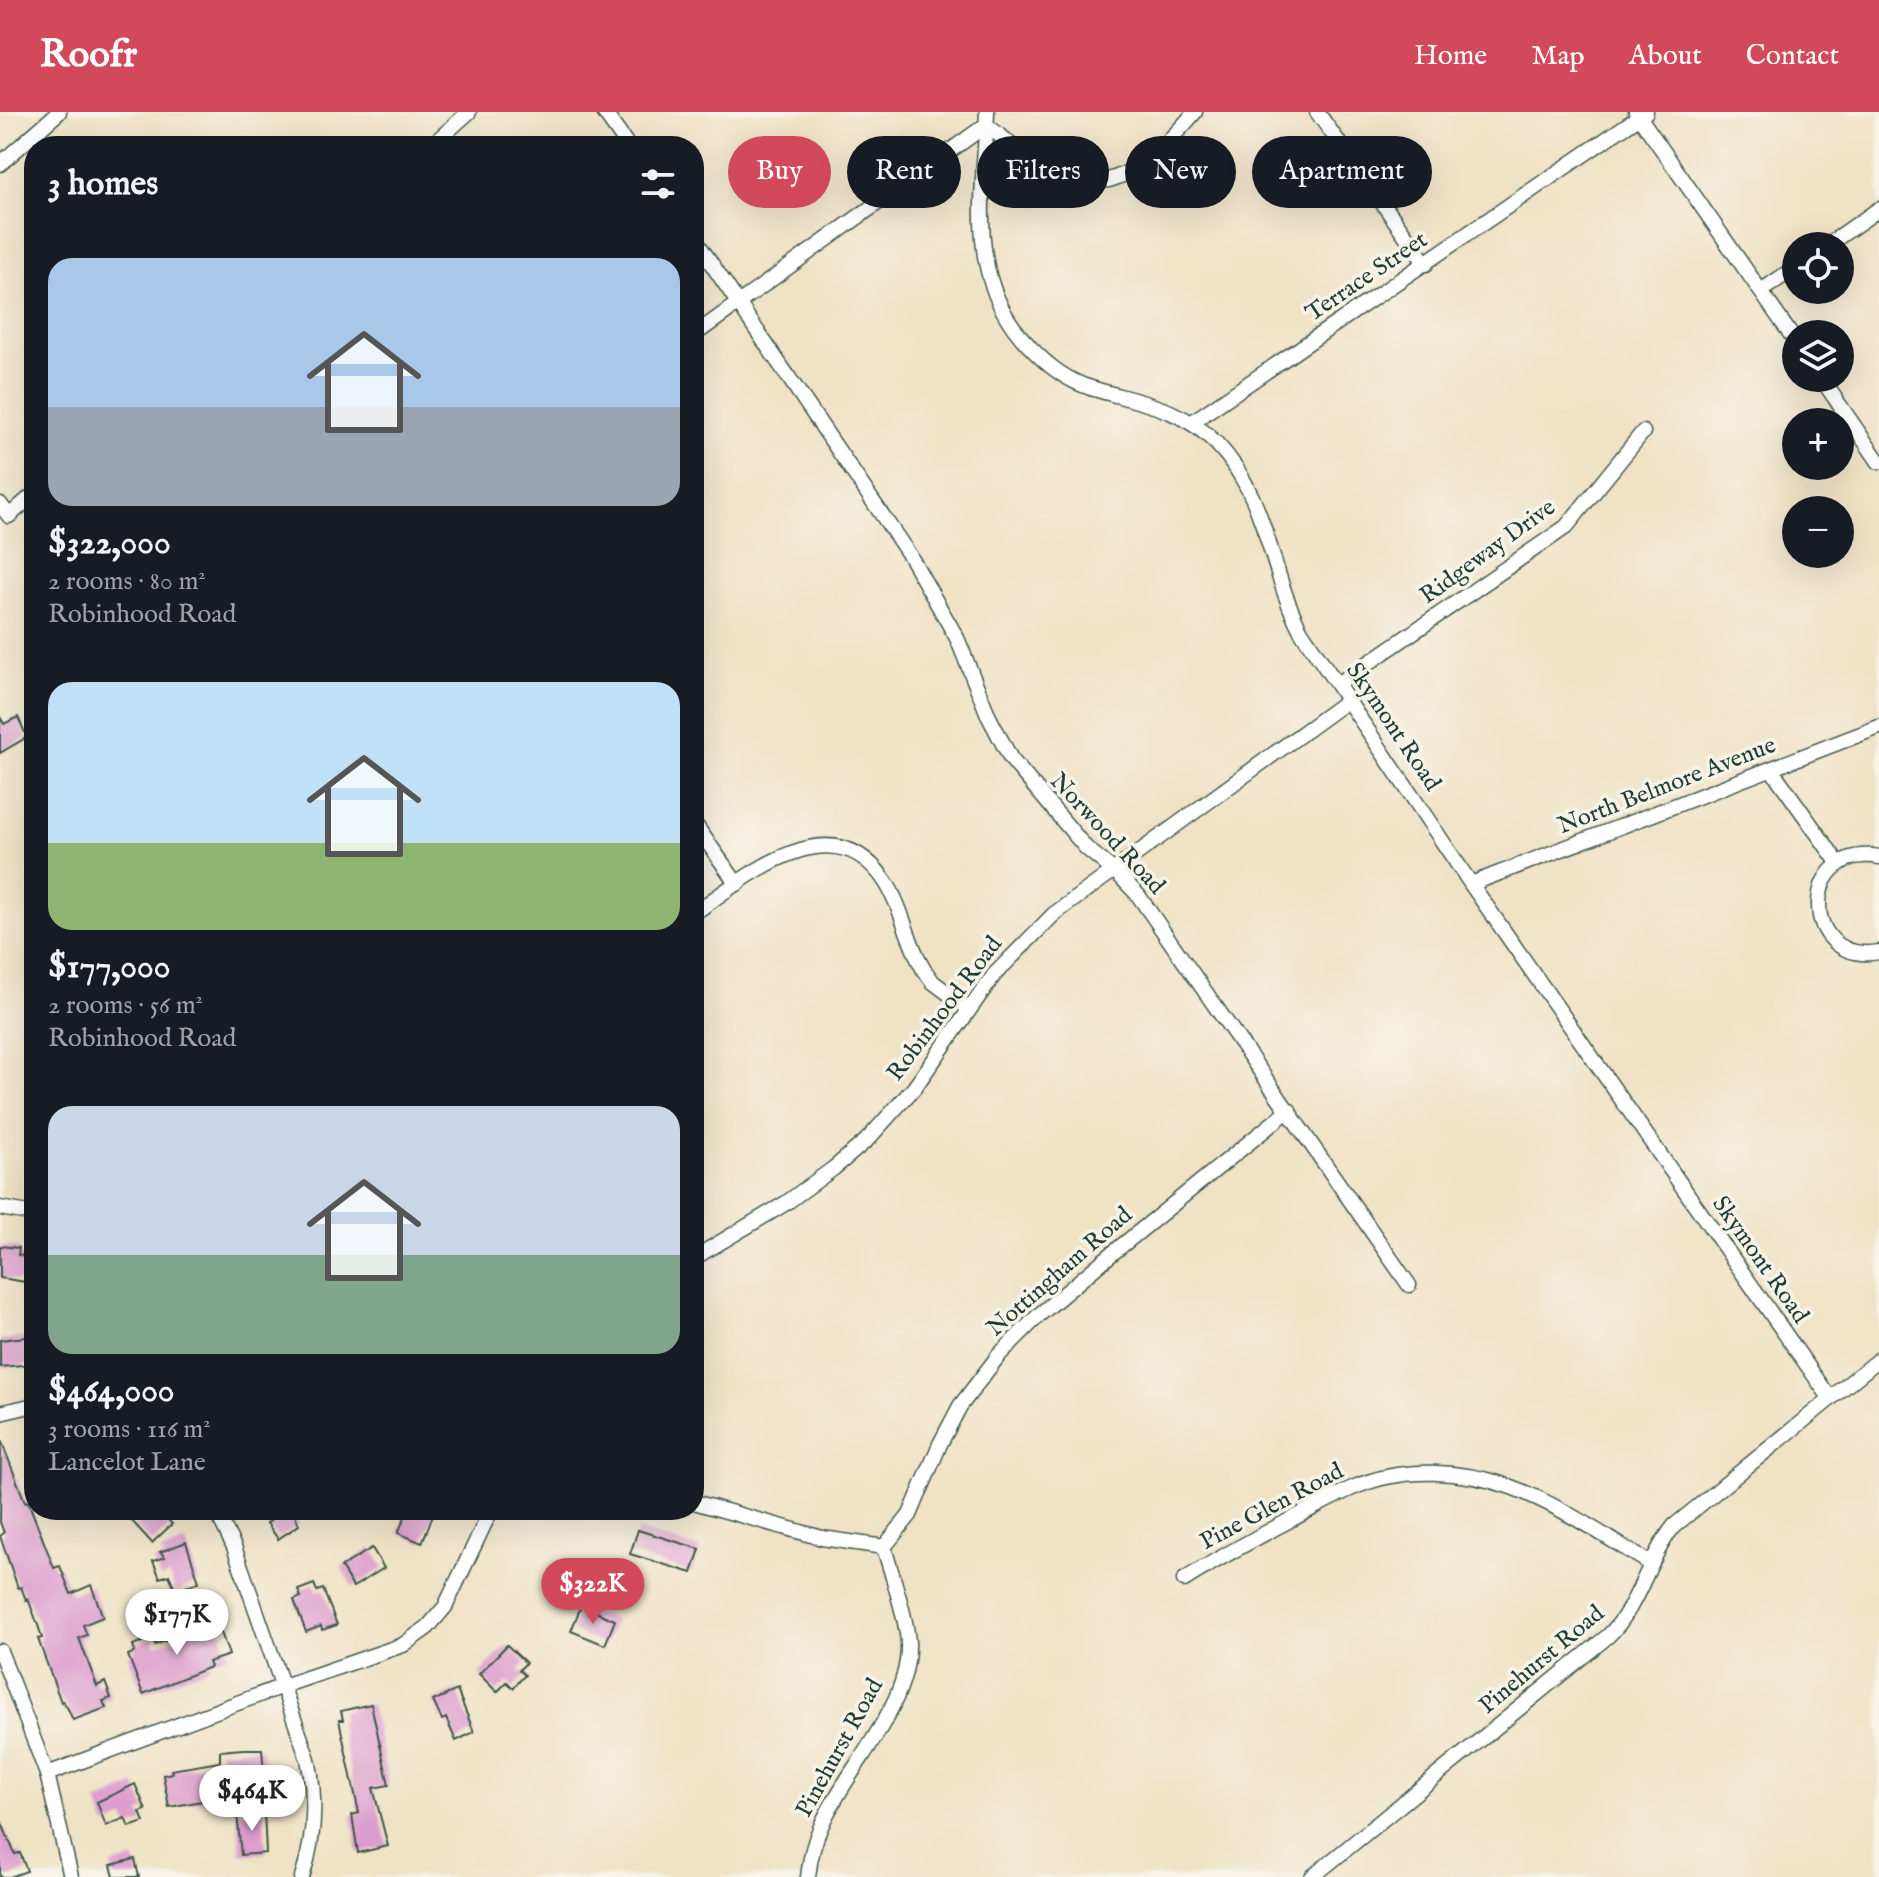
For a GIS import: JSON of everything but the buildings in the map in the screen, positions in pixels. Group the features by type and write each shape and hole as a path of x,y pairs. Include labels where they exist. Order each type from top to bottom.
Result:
{"street":[{"path":"32,136 59,112"},
{"path":"442,136 469,112"},
{"path":"604,112 621,136"},
{"path":"704,328 987,118 1053,172 1070,180 1094,182 1113,178 1147,159 1164,146 1195,112"},
{"path":"1317,112 1426,264"},
{"path":"1641,113 1782,322"},
{"name":"Terrace Street","path":"1192,422 1426,264 1641,113"},
{"name":"Skymont Road","path":"987,118 981,177 982,240 993,287 1003,311 1017,332 1045,361 1077,382 1163,407 1192,422 1232,461 1248,485 1263,519 1293,614 1471,884 1830,1398"},
{"path":"0,164 24,143"},
{"path":"1846,232 1879,209"},
{"name":"Norwood Road","path":"704,252 910,556 957,638 989,717 1011,759 1086,848 1114,870 1138,895 1409,1285"},
{"path":"1761,291 1782,277"},
{"path":"1831,392 1879,462"},
{"name":"Ridgeway Drive","path":"1338,684 1566,527 1643,432"},
{"path":"4,510 24,499"},
{"name":"Robinhood Road","path":"704,1252 786,1203 861,1146 903,1102 1000,968 1040,927 1348,700"},
{"name":"North Belmore Avenue","path":"1471,884 1879,727"},
{"path":"1772,770 1839,864"},
{"path":"704,837 737,884"},
{"path":"704,906 782,856 802,848 831,846 855,854 877,871 889,889 924,970 933,982 969,1009"},
{"path":"1879,857 1858,856 1839,864 1828,875 1819,895 1818,910 1830,937 1842,947 1863,953 1879,952"},
{"name":"Nottingham Road","path":"884,1547 910,1515 960,1406 999,1355 1039,1315 1289,1110"},
{"path":"0,1208 24,1212"},
{"name":"Pinehurst Road","path":"1312,1877 1608,1636 1631,1608 1650,1563 1678,1523 1879,1359"},
{"path":"0,1413 24,1407"},
{"name":"Pine Glen Road","path":"1184,1580 1221,1556 1356,1486 1398,1476 1429,1473 1470,1476 1512,1488 1545,1502 1650,1563"},
{"path":"704,1505 822,1538 884,1547"},
{"path":"221,1520 234,1547 308,1759 313,1783 314,1825 302,1877"},
{"path":"47,1774 283,1686 396,1648 428,1627 452,1595 486,1520"},
{"name":"Pinehurst Road","path":"808,1877 822,1822 884,1718 902,1680 908,1640 884,1547"},
{"path":"0,1651 47,1774 71,1877"}]}
